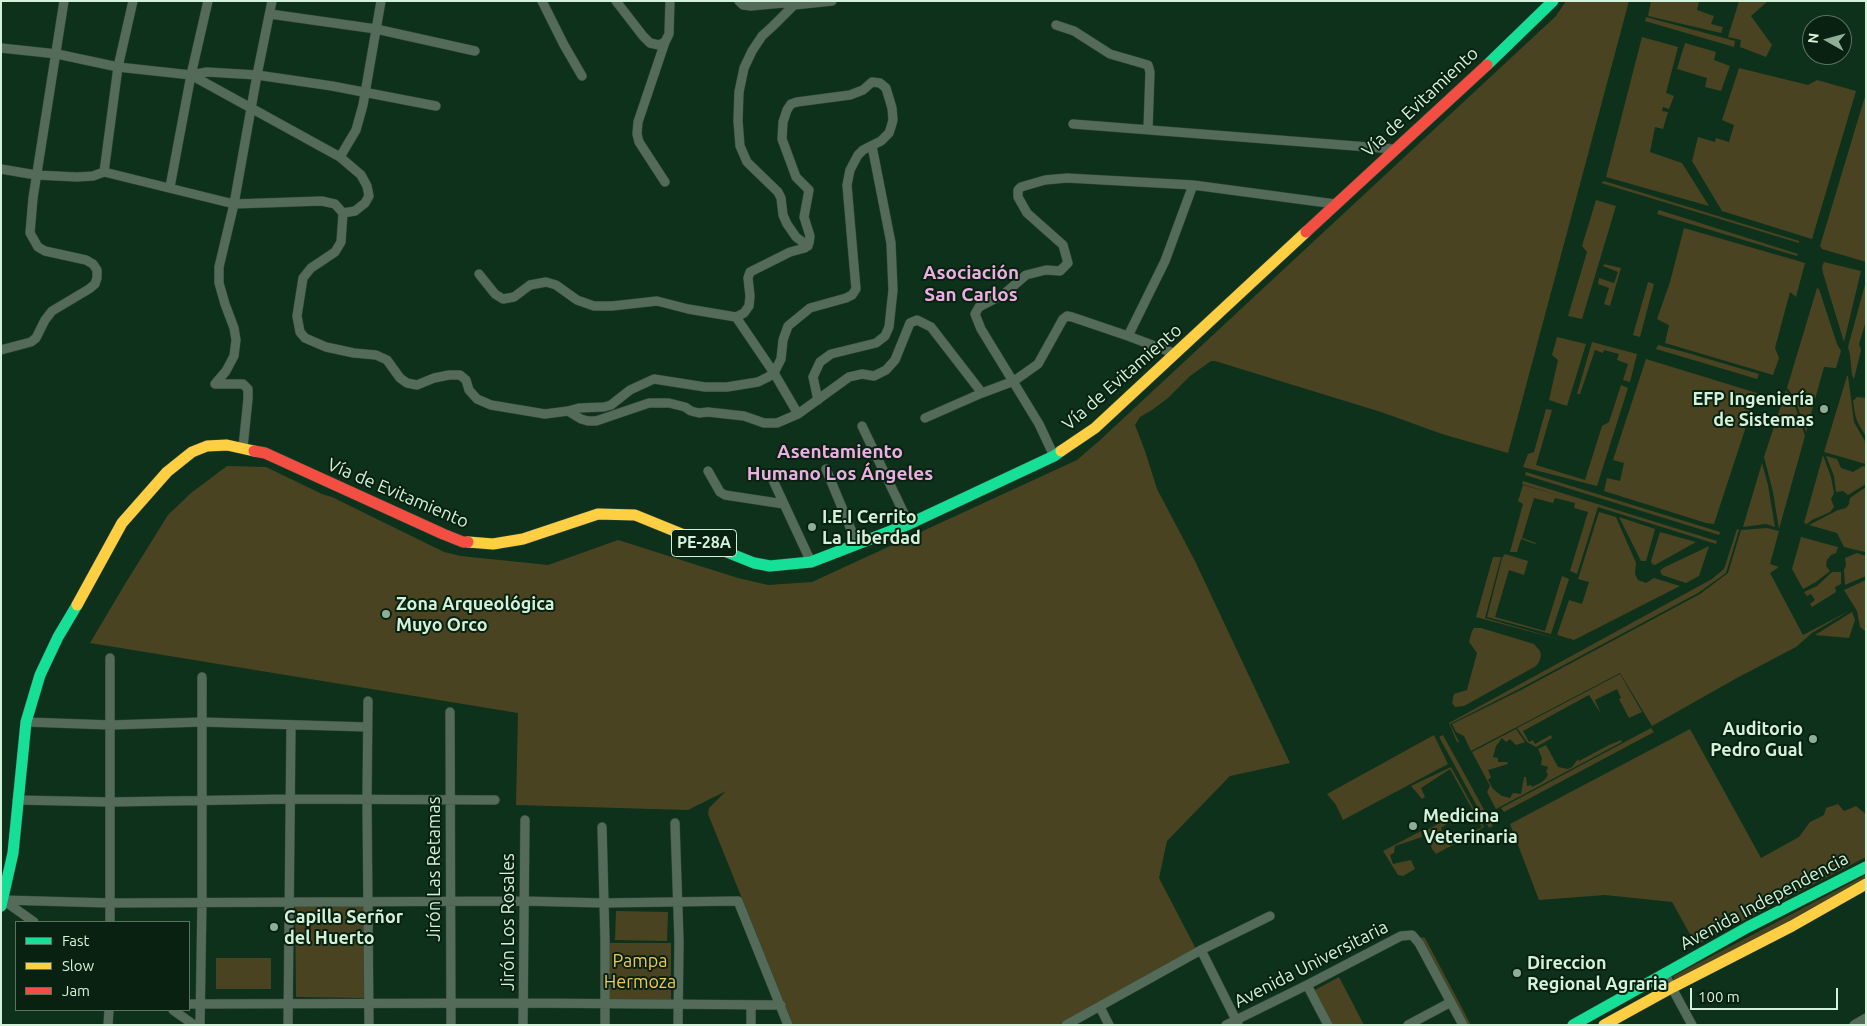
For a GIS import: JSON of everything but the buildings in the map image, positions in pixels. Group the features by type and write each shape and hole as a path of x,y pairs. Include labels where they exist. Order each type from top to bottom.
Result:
{"main road":[{"name":"Vía de Evitamiento","path":"2,903 13,854 26,722 40,675 122,523 167,472 192,452 207,446 227,444 265,453 328,483 463,542 493,544 523,539 598,514 635,515 754,563 770,566 811,562 909,524 1054,456 1095,428 1394,149 1464,87 1547,3"},
{"name":"Avenida Independencia","path":"1573,1025 1715,945 1866,867"},
{"name":"Avenida Independencia","path":"1604,1025 1792,926 1866,884"},
{"path":"1783,909 1792,926"},
{"path":"1715,945 1722,962"}],"street":[{"path":"1,350 31,342 36,338 52,311 89,289 95,284 97,278 97,270 93,264 86,260 38,248 30,226 36,175 57,54 64,1"},
{"path":"104,172 118,66 133,1"},
{"path":"170,187 191,74 208,1"},
{"path":"243,447 248,390 243,384 215,384 226,371 234,356 234,328 219,283 219,275 272,1"},
{"path":"340,157 356,130 381,1"},
{"path":"616,1 650,43 660,46 665,42"},
{"path":"665,182 639,142 637,134 638,122 669,34 670,1"},
{"path":"739,1 743,5 751,6 783,3 794,5 832,1"},
{"path":"542,2 582,76"},
{"path":"794,5 762,36 744,68 739,92 738,121 740,146 747,162 778,192 787,224 796,237 808,246"},
{"path":"270,14 376,29 474,51"},
{"path":"1056,25 1074,31 1110,54 1148,65 1150,72 1148,129"},
{"path":"1,48 57,54 118,66 191,74 207,72 257,74 436,106"},
{"path":"191,74 340,157 361,175 369,196 362,206 354,211 342,213"},
{"path":"1,169 36,175 93,176 104,172 234,204 322,201 335,204 342,213 341,242 335,252 311,268 303,278 297,316 300,332 305,338 326,347 354,353 376,355 387,360 400,378 407,384 417,385 434,378 460,375 466,380 469,390 477,399 491,406 545,414 611,405 630,390 654,379 705,387 727,387 758,382 774,372 781,358 783,340 788,326 810,308 852,295 856,289 847,185 850,170 856,158 863,150 885,138 889,133 893,120 892,108 886,88 880,83 872,82 863,90 850,95 803,100 791,104 787,110 783,122 782,139 796,177 809,190 804,217 810,236 808,246"},
{"path":"1073,124 1394,149"},
{"path":"818,400 813,377 820,362 830,354 876,343 885,336 890,327 893,290 891,243 872,146"},
{"path":"1054,456 1039,424 981,329 975,314 979,307 1004,294 1026,275 1046,270 1060,271 1068,263 1063,245 1027,213 1018,197 1018,190 1021,187 1055,178 1192,185 1336,204"},
{"path":"1128,336 1165,260 1192,185"},
{"path":"479,274 497,296 503,299 511,299 530,285 546,282 556,285 577,300 594,306 612,306 657,300 688,309 736,317 744,313 749,306 748,281 750,272 808,246"},
{"path":"925,418 1014,381 1038,364 1066,316 1072,316 1176,354"},
{"path":"736,317 774,372 798,414"},
{"path":"568,411 582,419 596,421 649,403 669,402 699,413 708,412 744,416 758,422 771,424 785,421 798,414 849,377 862,374 874,376 886,370 895,360 910,323 917,320 931,327 982,393"},
{"path":"862,426 909,524"},
{"path":"826,469 857,544"},
{"path":"708,471 720,492 725,495 784,504"},
{"path":"771,476 811,562"},
{"path":"110,658 110,921"},
{"path":"200,1025 202,677"},
{"path":"368,701 367,800 370,1025"},
{"name":"Jirón Las Retamas","path":"450,712 451,1025"},
{"path":"26,722 110,725 202,722 367,727"},
{"path":"288,1025 291,725"},
{"path":"18,800 110,802 290,799 495,800"},
{"name":"Jirón Los Rosales","path":"523,1025 525,820"},
{"path":"675,823 678,1025"},
{"path":"602,827 605,1025"},
{"path":"2,903 289,901 738,902 788,1025"},
{"path":"2,903 32,921"},
{"path":"1066,1025 1201,950 1270,916"},
{"name":"Avenida Universitaria","path":"1226,1025 1237,1022 1401,936 1412,935 1419,943 1451,1002"},
{"path":"1201,950 1237,1022"},
{"path":"1664,973 1692,1025"},
{"path":"1307,986 1328,1025"},
{"path":"1408,1025 1451,1002 1463,1025"},
{"path":"190,1004 524,1003 780,1005"},
{"path":"751,1005 751,1025"},
{"path":"1100,1007 1109,1025"},
{"path":"108,1025 109,1011"},
{"path":"174,1011 194,1025"},
{"path":"1594,1013 1600,1025"},
{"path":"1854,1025 1866,1018"}],"green space":[{"path":"1566,1 1629,1 1508,453 1442,434 1381,412 1215,361 1211,361 1190,376 1168,398 1140,417 1135,425 1157,489 1195,561 1290,763 1230,776 1167,841 1159,878 1197,951 1058,1025 793,1025 708,814 709,808 726,791 688,810 516,805 518,713 90,643 168,515 191,493 227,466 266,467 444,552 461,556 548,565 618,540 738,578 768,585 812,582 1077,460 1556,16"},
{"path":"1651,1 1699,1 1697,10 1714,16 1711,24 1723,27 1721,33 1648,16"},
{"path":"1739,1 1768,1 1751,16 1772,45 1766,57 1740,47 1741,40 1728,37"},
{"path":"1646,17 1735,41 1734,47 1645,21"},
{"path":"1642,37 1678,47 1666,93 1674,96 1669,109 1663,107 1662,111 1668,112 1663,129 1655,127 1650,152 1682,163 1709,206 1606,177"},
{"path":"1685,43 1716,52 1714,60 1730,66 1721,91 1705,87 1707,78 1677,69"},
{"path":"1739,68 1808,85 1817,80 1856,91 1812,239 1722,211 1692,161 1698,137 1715,142 1716,138 1729,142 1734,125 1722,120"},
{"path":"1866,93 1866,262 1822,249 1820,246"},
{"path":"1604,181 1799,241 1799,243 1601,183"},
{"path":"1596,200 1616,206 1582,319 1568,316 1587,252 1582,246"},
{"path":"1659,210 1798,254 1797,256 1657,214"},
{"path":"1684,228 1805,263 1796,297 1790,292 1775,348 1779,358 1773,375 1665,343 1669,325 1657,319 1670,282"},
{"path":"1824,262 1861,271 1844,342 1823,273 1822,267"},
{"path":"1604,264 1621,268 1610,306 1604,304 1609,288 1598,284 1599,278 1614,283 1618,272 1603,266"},
{"path":"1866,281 1866,321 1859,344 1861,350 1854,379 1848,347"},
{"path":"1648,282 1654,284 1640,337 1633,335"},
{"path":"1817,288 1819,289 1841,351 1836,368 1824,367 1806,432 1795,398 1787,388"},
{"path":"1557,337 1586,344 1567,406 1549,400 1558,360 1552,355"},
{"path":"1592,342 1637,354 1630,382 1623,380 1628,364 1617,360 1619,354 1604,350 1603,353 1595,350 1580,394 1577,394"},
{"path":"1658,345 1759,374 1757,379 1656,349"},
{"path":"1646,359 1757,393 1714,524 1604,491 1607,478 1620,481 1624,463 1613,460"},
{"path":"1847,376 1854,422 1866,443 1866,464 1824,452"},
{"path":"1621,385 1628,388 1597,486 1523,467 1528,454 1534,452 1546,409 1552,410 1536,465 1585,480 1602,426 1609,422"},
{"path":"1786,390 1794,403 1805,436 1779,529 1773,492 1764,457"},
{"path":"1857,397 1866,398 1866,437 1855,414 1853,401"},
{"path":"1823,455 1831,477 1834,493 1831,499 1834,507 1830,512 1807,524 1804,523"},
{"path":"1826,456 1837,459 1841,468 1853,472 1863,466 1866,467 1866,484 1848,495 1843,491 1836,492 1834,476"},
{"path":"1762,463 1768,485 1775,527 1766,524 1743,527"},
{"path":"1526,472 1720,532 1719,535 1525,475"},
{"path":"1523,481 1717,541 1716,544 1598,507 1577,574 1570,571 1588,512 1574,508 1575,503 1555,498 1553,503 1534,498 1522,538 1536,543 1521,539 1517,552 1510,552 1523,504 1518,501 1523,485 1564,497 1522,484"},
{"path":"1866,487 1865,552 1844,547 1837,533 1809,525 1838,510 1846,508 1850,498"},
{"path":"1599,512 1616,517 1636,563 1635,574 1638,580 1646,583 1654,578 1680,586 1574,640 1557,635 1569,600 1582,604 1589,582 1578,579"},
{"path":"1619,517 1655,529 1646,561 1641,561"},
{"path":"1767,528 1779,531 1770,564 1779,567 1770,573 1803,635 1849,611 1812,633 1796,647 1652,726 1620,673 1471,751 1464,736 1456,732 1452,724 1521,690 1700,594 1728,573 1741,530"},
{"path":"1737,529 1739,530 1726,573 1698,593 1450,724 1459,742 1457,742 1449,723 1712,579 1724,569"},
{"path":"1660,532 1696,542 1655,565 1651,561"},
{"path":"1801,537 1838,547 1836,553 1827,560 1826,566 1830,571 1803,589 1792,569"},
{"path":"1709,546 1699,576 1686,583 1662,575 1660,571 1663,568"},
{"path":"1857,553 1866,556 1866,576 1845,585 1845,558"},
{"path":"1505,554 1528,561 1524,575 1509,570 1495,617 1545,631 1562,576 1569,579 1551,634 1487,617 1502,558"},
{"path":"1493,557 1501,557 1485,618 1569,642 1476,617"},
{"path":"1832,572 1841,572 1841,584 1835,587 1836,592 1812,607 1810,604 1815,600 1811,594 1807,596 1804,592 1817,586"},
{"path":"1866,580 1865,631 1860,627 1857,611 1844,590"},
{"path":"1852,612 1855,620 1849,638 1815,635"},
{"path":"1474,628 1481,628 1534,644 1540,651 1541,656 1536,666 1464,706 1455,707 1452,703 1454,694 1467,690 1477,653 1469,642"},
{"path":"1620,674 1642,712 1629,718 1619,699 1621,698 1617,689 1595,700 1601,714 1589,695 1523,731 1529,742 1533,740 1535,744 1551,735 1552,738 1536,747 1527,742 1517,728"},
{"path":"1651,728 1654,732 1504,812 1501,808"},
{"path":"1516,729 1525,742 1516,745 1510,739 1506,742 1502,738 1496,746 1493,757 1498,758 1498,762 1507,762 1508,764 1488,770 1491,777 1488,780 1493,789 1502,796 1510,798 1513,793 1521,794 1524,777 1526,777 1527,786 1531,785 1532,787 1547,777 1548,767 1541,765 1542,758 1538,749 1546,745 1558,767 1568,769 1578,759 1579,761 1621,740 1622,742 1496,809 1487,792 1490,786 1472,752"},
{"path":"1690,729 1761,858 1799,837 1810,822 1824,815 1826,808 1838,804 1844,811 1856,806 1866,814 1866,857 1696,945 1672,902 1605,895 1539,900 1510,824"},
{"path":"1434,735 1448,764 1343,820 1336,805 1327,794"},
{"path":"1443,735 1493,826 1489,828 1439,737"},
{"path":"1451,767 1484,827 1436,854 1432,849 1427,830 1447,819 1448,823 1441,828 1445,838 1465,836 1482,827 1450,769 1421,788 1425,797 1422,799 1411,786"},
{"path":"1421,831 1422,837 1395,846 1394,853 1390,855 1393,864 1411,860 1415,869 1403,876 1398,875 1383,851"},
{"path":"1866,875 1866,882 1673,981 1674,976"},
{"path":"366,905 367,998 296,997 295,906"},
{"path":"616,911 668,912 667,941 615,940"},
{"path":"1422,937 1425,938 1471,1025 1466,1025 1421,939"},
{"name":"Pampa Hermoza","path":"608,943 671,943 671,1000 608,1000"},
{"path":"216,958 271,958 271,989 216,989"},
{"path":"1339,977 1364,1025 1331,1025 1313,991"}],"traffic: fast":[{"path":"1487,65 1553,1"},
{"path":"699,541 754,563 770,566 811,562 909,524 1061,451"},
{"path":"1,906 13,853 26,722 40,675 58,637 77,605"},
{"path":"1573,1025 1748,927 1866,867"}],"traffic: slow":[{"path":"1061,451 1095,428 1306,232"},
{"path":"77,605 122,523 167,472 192,452 207,446 227,445 254,451"},
{"path":"468,542 493,544 523,539 598,514 635,515 699,541"},
{"path":"1604,1025 1792,926 1866,884"}],"traffic: jam":[{"path":"1306,232 1487,65"},
{"path":"254,451 265,453 443,534 463,542 468,542"}],"place":[{"name":"EFP Ingeniería de Sistemas","path":"1824,409"},
{"name":"I.E.I Cerrito La Liberdad","path":"812,527"},
{"name":"Zona Arqueológica Muyo Orco","path":"386,614"},
{"name":"Auditorio Pedro Gual","path":"1813,739"},
{"name":"Medicina Veterinaria","path":"1413,826"},
{"name":"Capilla Serñor del Huerto","path":"274,927"},
{"name":"Direccion Regional Agraria","path":"1517,973"}],"district":[{"name":"Asociación San Carlos","path":"971,284"},
{"name":"Asentamiento Humano Los Ángeles","path":"840,463"}]}
